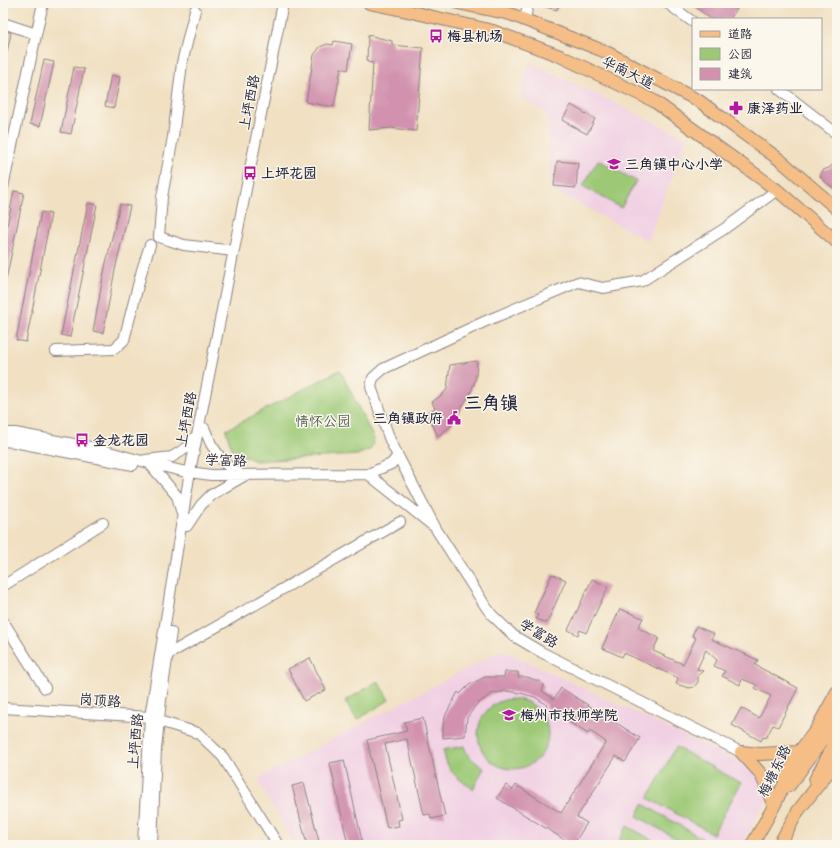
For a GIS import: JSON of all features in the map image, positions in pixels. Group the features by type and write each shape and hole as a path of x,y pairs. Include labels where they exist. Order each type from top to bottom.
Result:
{"main road":[{"name":"华南大道","path":"369,3 391,5 493,31 560,56 654,101 777,190 837,242"},
{"name":"华南大道","path":"458,3 510,14 606,52 699,101 780,160 837,209"},
{"name":"梅塘东路","path":"752,845 774,806 799,752 816,730 837,692"},
{"path":"774,806 824,738 837,714"},
{"path":"779,845 837,739"},
{"path":"741,752 765,754 799,752"},
{"path":"741,752 761,774 774,806"},
{"path":"798,811 837,761"}],"street":[{"path":"3,187 43,3"},
{"name":"上坪西路","path":"201,431 234,251 283,3"},
{"name":"上坪西路","path":"143,845 154,719 192,474 288,3"},
{"path":"524,20 528,3"},
{"path":"667,3 692,21"},
{"path":"196,10 182,63 173,137 162,197 159,237 184,245 234,251"},
{"path":"3,23 36,34"},
{"path":"781,90 837,134"},
{"name":"学富路","path":"741,752 541,652 514,636 492,615 436,529 390,440 372,387 373,378 383,369 486,321 578,282 603,288 642,281 724,229 777,190"},
{"path":"56,351 114,349 124,340 150,245"},
{"path":"201,431 224,463 243,475 211,495 185,522 177,496 145,462 158,458 172,457 188,447 201,431"},
{"name":"学富路","path":"3,433 95,448 192,474"},
{"name":"学富路","path":"3,441 192,474 211,475 368,474 391,464 398,456"},
{"path":"368,474 436,529"},
{"name":"上坪西路","path":"152,845 154,719 167,656 185,522"},
{"path":"167,656 400,522"},
{"path":"3,586 103,523"},
{"path":"3,621 45,688"},
{"name":"岗顶路","path":"3,708 154,719 198,733 223,757 278,845"}],"shaded area":[{"name":"三角镇中心小学","path":"529,62 687,138 648,241 552,189 547,114 520,97"},
{"name":"梅州市技师学院","path":"502,650 779,780 741,845 294,845 257,779"}],"green space":[{"path":"598,160 636,181 621,208 583,186"},
{"name":"情怀公园","path":"340,370 374,439 371,449 357,455 255,461 232,450 226,430"},
{"path":"378,681 389,700 357,720 345,701"},
{"path":"513,699 526,702 538,709 545,721 548,734 545,747 538,759 526,766 513,769 500,766 488,759 481,747 478,734 481,721 488,709 500,702"},
{"path":"464,746 469,756 484,768 473,789 461,781 453,773 447,764 443,750"},
{"path":"676,747 741,783 713,834 648,798"},
{"path":"643,804 703,839 700,845 687,845 637,816"},
{"path":"627,826 661,845 617,845"}],"building":[{"path":"538,3 559,3 557,10 538,5"},
{"path":"690,3 741,3 731,18 710,18"},
{"path":"3,30 11,33 6,57 3,57"},
{"path":"368,35 392,41 392,45 423,48 416,131 391,128 369,130 373,63 367,62"},
{"path":"334,41 352,44 348,70 341,68 334,107 306,102 314,55 320,47 327,44 333,45"},
{"path":"44,60 54,62 40,126 30,124"},
{"path":"74,67 84,69 71,134 61,132"},
{"path":"111,75 120,77 114,108 105,106"},
{"path":"571,105 595,119 587,134 562,120"},
{"path":"557,161 578,163 576,188 554,186"},
{"path":"837,161 837,191 820,176 823,170 829,168"},
{"path":"14,191 24,193 6,280 3,280 3,246"},
{"path":"88,203 97,205 70,337 61,335"},
{"path":"120,204 130,206 115,270 103,333 93,331 105,267"},
{"path":"41,212 51,214 26,342 16,340"},
{"path":"477,361 476,377 471,392 451,426 438,436 427,413 435,409 432,402 447,389 450,365"},
{"path":"552,574 566,580 547,623 536,619 538,615 534,613"},
{"path":"592,579 608,587 586,633 580,630 578,635 568,630"},
{"path":"620,609 643,618 638,628 659,638 653,651 683,664 696,638 692,636 696,626 714,634 711,639 758,660 755,665 798,688 778,727 773,725 766,738 763,737 761,741 732,725 741,708 759,718 771,696 755,688 757,685 742,679 740,685 722,676 725,671 714,666 717,660 706,650 697,669 703,671 698,675 698,682 694,687 689,688 676,684 678,678 624,653 622,657 602,648"},
{"path":"310,658 326,690 304,701 288,669"},
{"path":"505,672 518,672 518,677 527,677 541,682 544,686 542,691 554,699 561,688 640,738 625,762 616,756 577,817 587,823 573,845 497,798 506,785 513,790 516,785 561,813 606,742 590,731 588,734 546,707 547,705 535,697 506,691 491,694 476,705 467,718 465,736 443,738 443,724 446,714 458,692 460,694 469,685 485,677 504,677"},
{"path":"423,718 445,816 431,819 430,814 424,815 407,739 385,744 402,819 398,820 399,826 387,828 367,740 407,731 404,722"},
{"path":"344,760 363,845 348,845 330,763"},
{"path":"304,783 320,845 307,845 292,786"}],"place":[{"name":"梅县机场","path":"436,36"},
{"name":"康泽药业","path":"736,108"},
{"name":"三角镇中心小学","path":"614,164"},
{"name":"上坪花园","path":"250,173"},
{"name":"三角镇政府","path":"454,418"},
{"name":"金龙花园","path":"82,440"},
{"name":"梅州市技师学院","path":"509,715"}],"district":[{"name":"三角镇","path":"491,403"}]}
